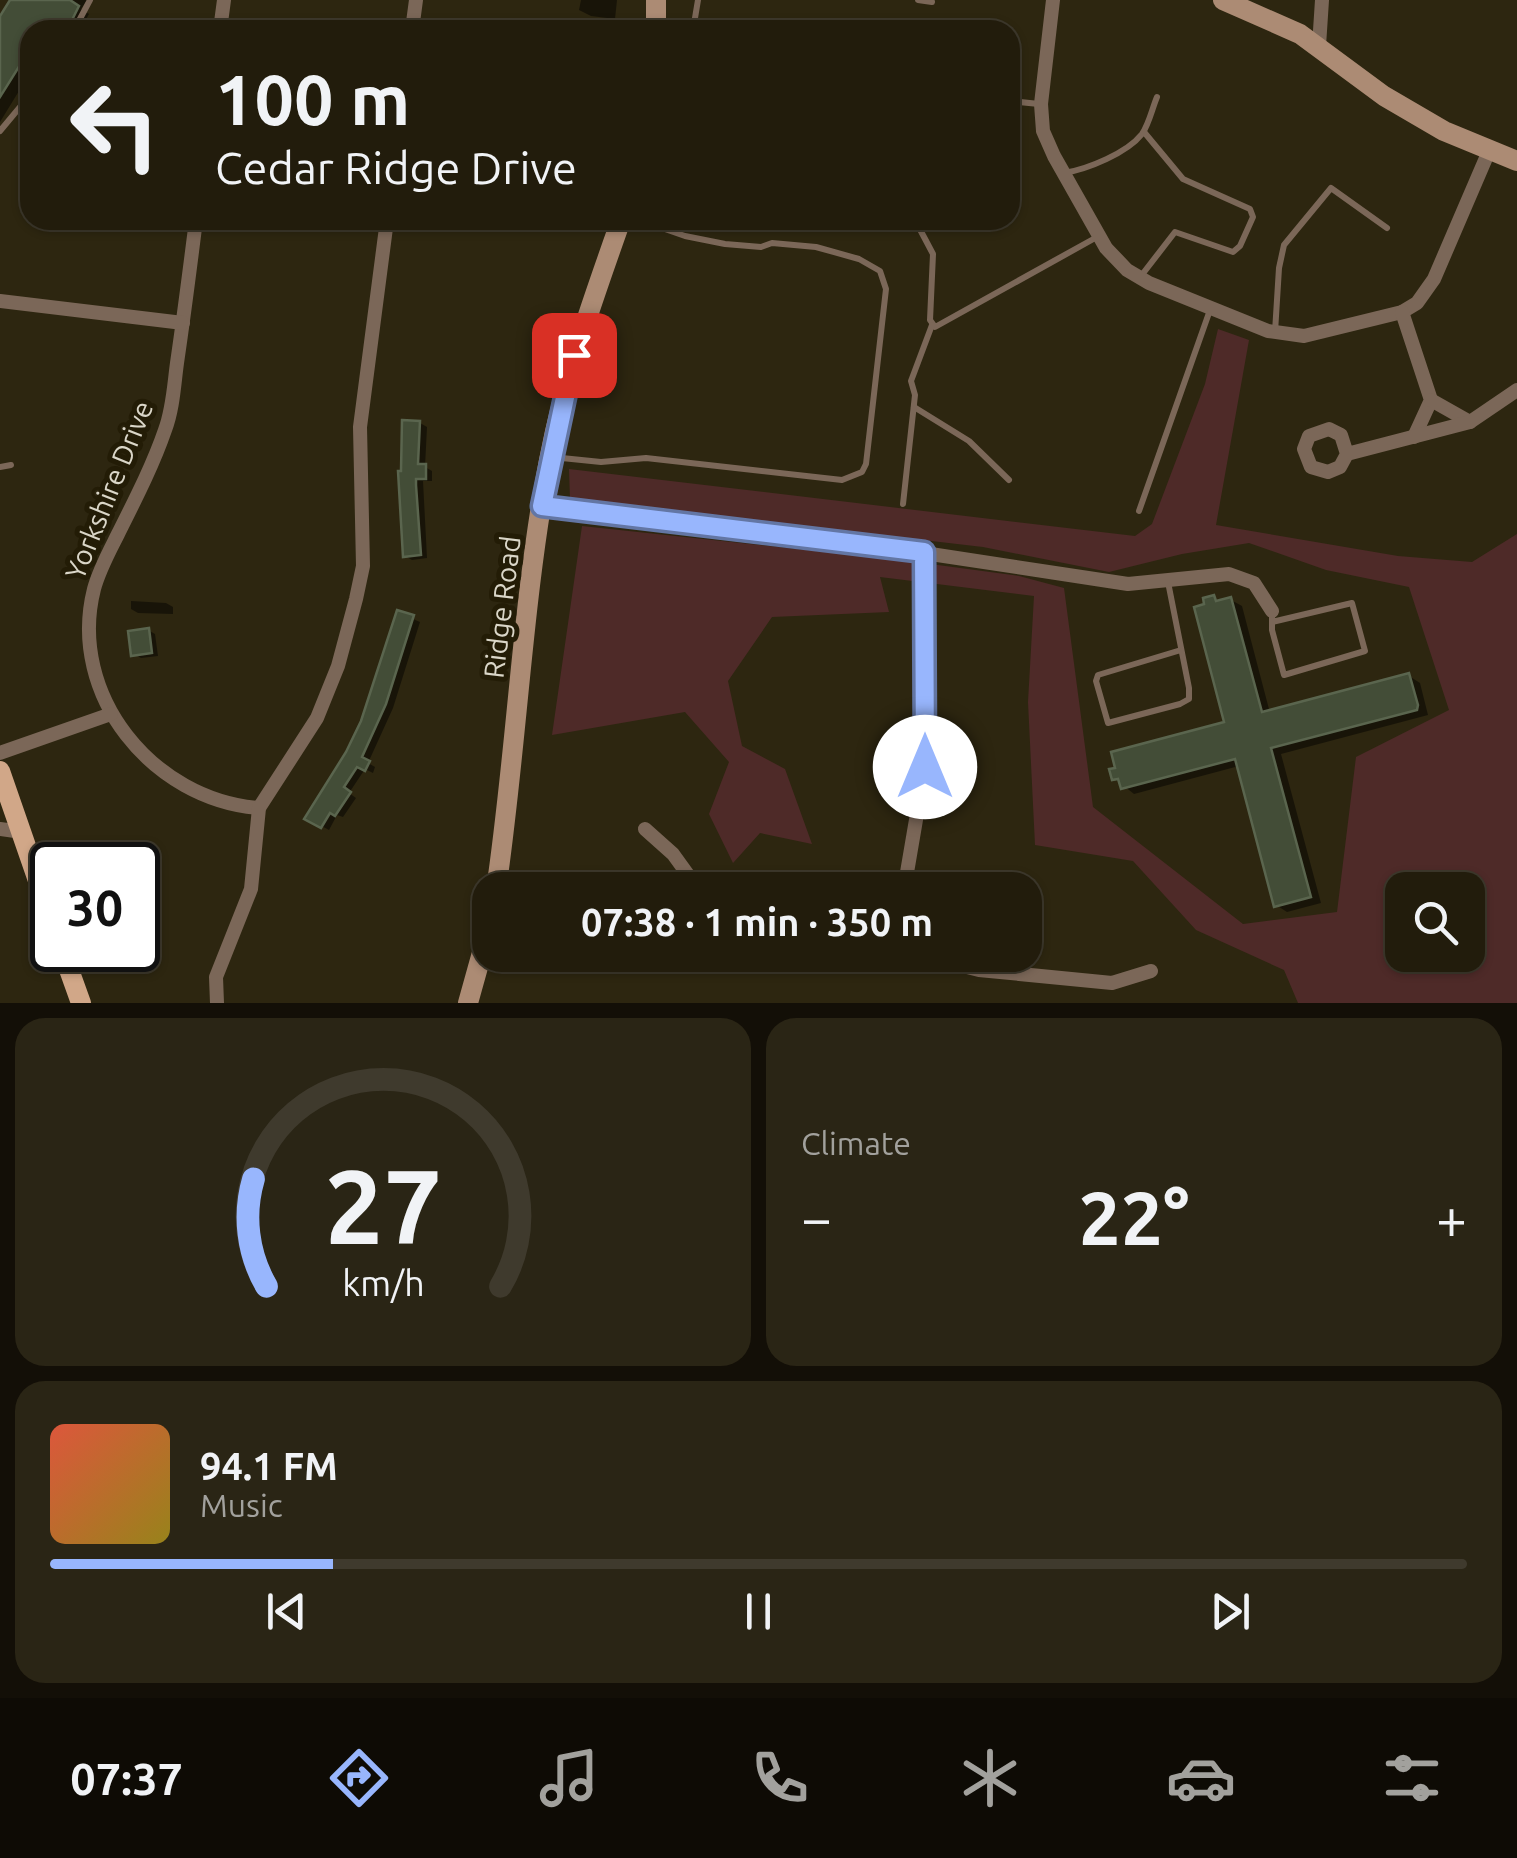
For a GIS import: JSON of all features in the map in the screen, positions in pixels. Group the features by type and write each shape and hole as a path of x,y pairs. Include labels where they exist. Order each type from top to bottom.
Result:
{"main road":[{"path":"1223,0 1280,23 1319,46 1384,96 1444,131 1517,161"},
{"name":"Ridge Road","path":"498,872 550,456 579,338 617,230"},
{"path":"0,771 11,831 30,873"},
{"path":"70,972 81,1003"},
{"path":"468,1003 477,972"}],"street":[{"path":"1053,0 1041,104 1046,139 1098,236 1116,259 1140,278 1275,333 1304,336 1402,312 1417,304 1430,289 1489,151"},
{"path":"1319,46 1322,0"},
{"name":"Yorkshire Drive","path":"195,230 166,429 98,576 90,604 89,634 93,667 111,714 148,759 180,782 226,803 259,808"},
{"path":"217,1003 218,970 240,924 251,889 259,808 317,718 338,666 356,600 363,566 360,428 386,230"},
{"path":"0,301 183,323"},
{"path":"1402,312 1431,400 1470,422"},
{"path":"1347,454 1470,422 1517,390"},
{"path":"1414,437 1431,400"},
{"path":"542,506 924,552 1128,584 1230,574 1254,583 1272,616"},
{"path":"907,872 925,767 924,552"},
{"path":"0,753 111,714"},
{"path":"645,829 674,854 686,872"},
{"path":"1002,972 1112,984 1151,971"}],"lane":[{"path":"918,0 932,2"},
{"path":"1063,173 1076,171 1130,146 1144,132 1157,97"},
{"path":"1020,102 1041,104"},
{"path":"0,131 20,107"},
{"path":"1140,278 1174,232 1233,252 1240,246 1253,217 1250,208 1183,179 1144,132"},
{"path":"1275,333 1284,245 1330,188 1386,228"},
{"path":"550,456 601,462 646,458 842,480 862,472 886,289 880,271 859,259 816,247 725,244 668,230"},
{"path":"902,504 916,395 912,381 932,325 933,254 920,230"},
{"path":"932,325 943,324 1098,236"},
{"path":"1139,512 1211,309"},
{"path":"914,407 969,441 1008,480"},
{"path":"0,467 11,465"},
{"path":"1168,581 1189,688 1186,702 1108,723 1098,676 1181,650"},
{"path":"1352,603 1365,651 1284,675 1272,616 1352,603"}],"shaded area":[{"path":"1218,329 1249,340 1216,525 1398,556 1472,562 1517,534 1517,1003 1298,1003 1284,970 1196,930 1133,861 1035,845 1028,702 1034,596 880,577 889,612 772,617 728,681 742,746 785,769 812,844 760,833 733,863 709,814 729,762 685,712 552,735 582,526 1019,576 1064,588 1093,807 1243,924 1337,912 1356,757 1449,710 1409,587 1326,570 1249,543 1109,572 983,547 570,499 569,469 1135,536 1152,524 1205,384"}],"building":[{"path":"10,0 70,0 79,6 72,20 20,20 20,65 0,97 0,16"},
{"path":"402,420 420,421 418,464 426,464 426,479 416,479 421,555 403,557 398,471"},
{"path":"1214,595 1216,601 1231,597 1262,712 1409,673 1418,705 1417,710 1271,748 1311,897 1274,907 1235,759 1121,789 1118,779 1112,780 1109,769 1115,768 1111,752 1224,722 1194,607 1204,604 1203,598"},
{"path":"397,610 414,615 386,704 362,757 370,761 365,771 357,767 344,787 351,792 335,816 330,813 321,828 304,819 361,721"},
{"path":"149,628 152,653 131,656 128,631"}],"route":[{"path":"574,355 542,506 924,552 925,767"}]}
